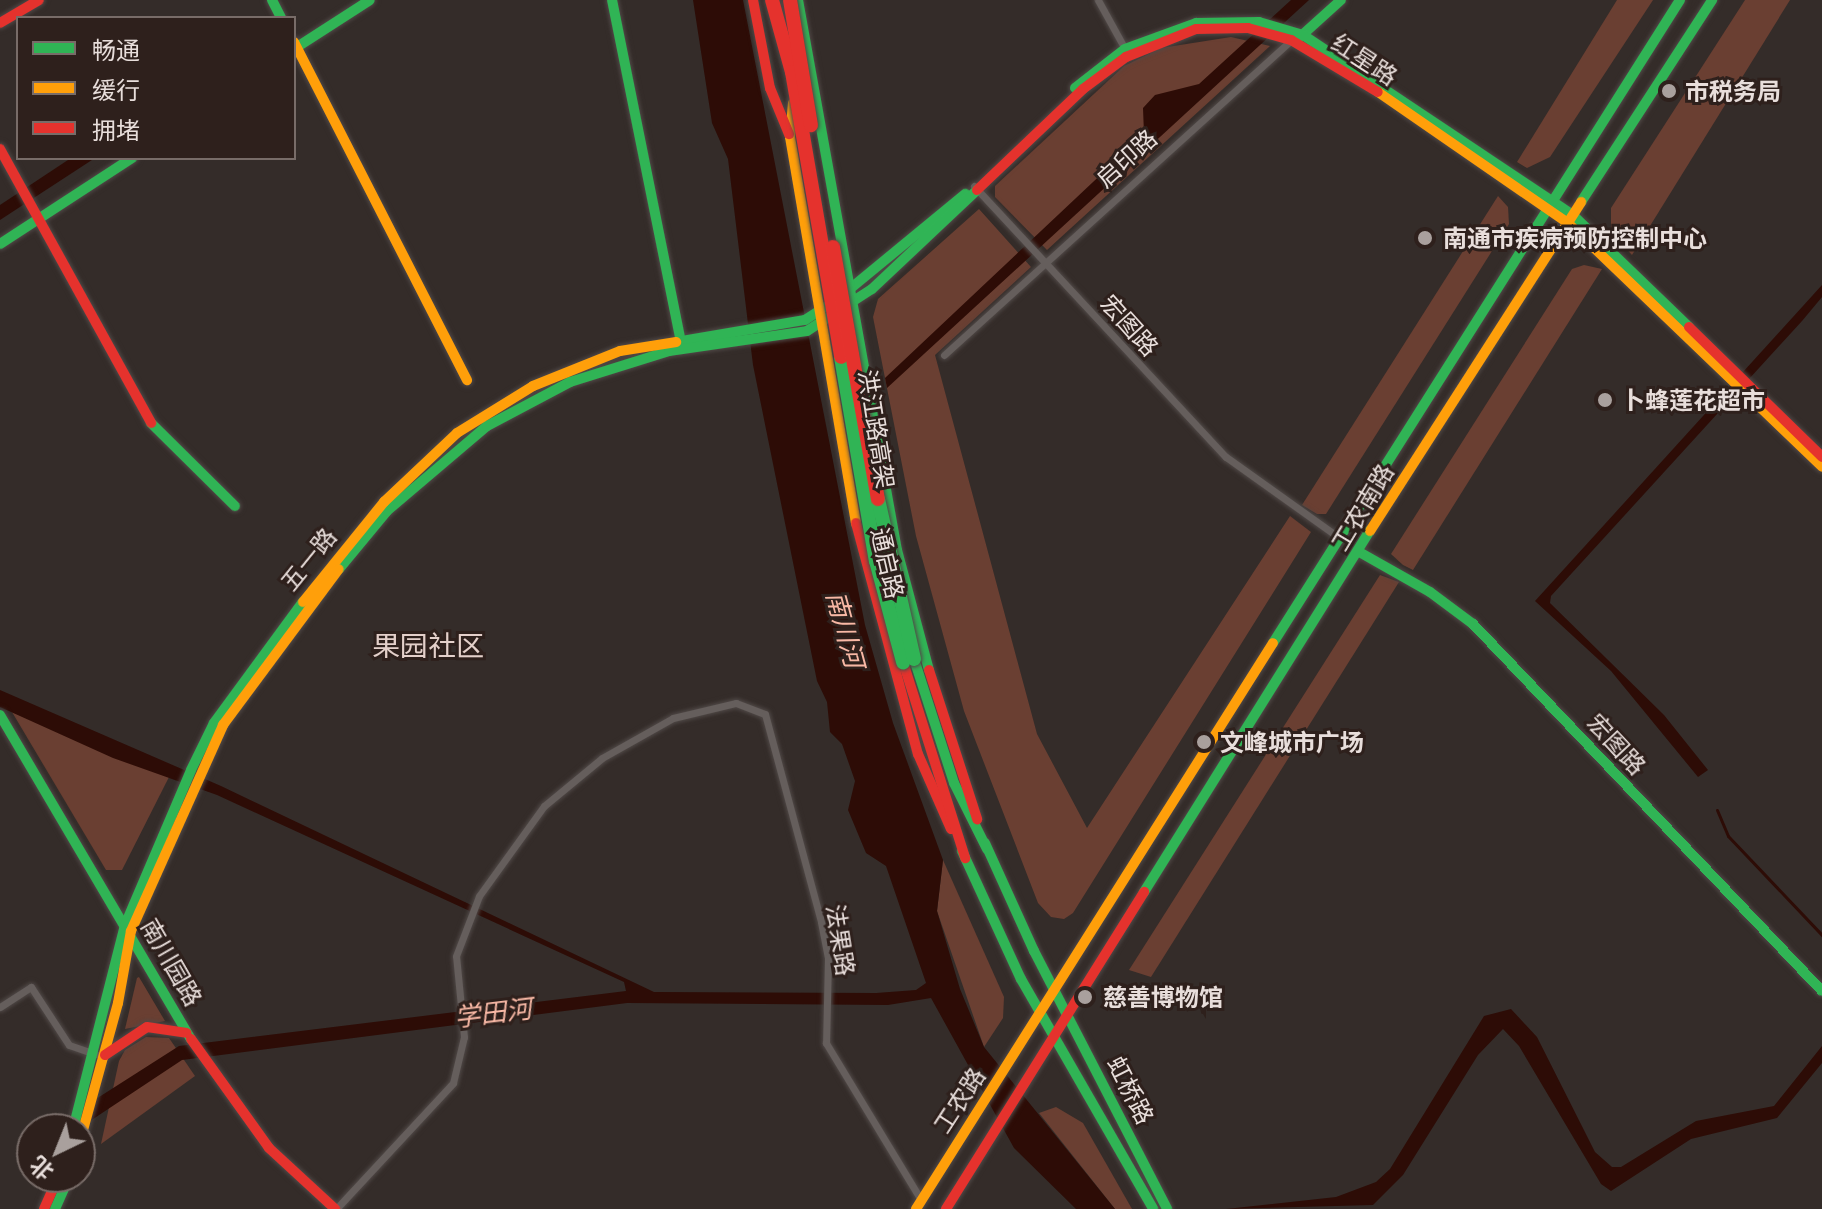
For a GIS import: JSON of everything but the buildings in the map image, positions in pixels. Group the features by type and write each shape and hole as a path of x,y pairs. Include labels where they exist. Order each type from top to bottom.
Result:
{"main road":[{"path":"0,23 39,0"},
{"path":"296,45 370,0"},
{"path":"612,0 681,344"},
{"path":"753,0 770,88 790,137"},
{"name":"通启路","path":"775,0 794,101 790,137 863,563 918,754 1041,1015"},
{"name":"洪江路高架","path":"775,0 792,72 876,561 965,858"},
{"name":"洪江路高架","path":"790,0 908,661 949,768 987,849"},
{"name":"通启路","path":"798,0 915,620 987,849 1054,991"},
{"name":"启印路","path":"1291,35 1341,0"},
{"name":"工农南路","path":"1041,1015 1680,0"},
{"name":"工农南路","path":"1056,1040 1712,0"},
{"name":"红星路","path":"976,188 1083,80 1125,49 1196,23 1253,25 1291,35 1571,220 1822,467"},
{"name":"红星路","path":"852,296 1083,89 1126,57 1196,29 1253,25"},
{"path":"296,48 467,380"},
{"path":"0,149 147,419 235,506"},
{"path":"0,244 129,160"},
{"name":"五一路","path":"83,1113 100,1055 128,928 195,772 223,725 301,615 387,511 430,470 535,397 602,370 681,344 806,325 852,296"},
{"name":"红星路","path":"1748,394 1822,457"},
{"name":"宏图路","path":"1361,553 1430,592 1473,624 1822,991"},
{"name":"南川园路","path":"0,715 128,928 206,1066 269,1148 335,1209"},
{"name":"虹桥路","path":"1054,991 1167,1209"},
{"name":"虹桥路","path":"1041,1015 1153,1209"},
{"name":"工农路","path":"919,1205 1041,1015"},
{"path":"100,1055 147,1027 190,1038"},
{"name":"工农路","path":"946,1209 1056,1040"}],"street":[{"path":"1098,0 1125,49"},
{"name":"启印路","path":"944,355 1041,260 1291,35"},
{"name":"宏图路","path":"976,188 1226,457 1341,539"},
{"name":"法果路","path":"335,1209 453,1083 464,1037 456,956 479,896 544,806 602,758 673,718 736,703 765,714 828,958 826,1043 919,1205"},
{"path":"0,1007 31,987 69,1045 100,1055"}],"shaded area":[{"path":"1617,0 1653,0 1550,157 1527,168 1517,162"},
{"path":"1745,0 1790,0 1632,255 1611,232 1611,208"},
{"path":"1231,37 1270,46 1047,250 995,197 995,186 1124,66 1161,48"},
{"path":"1498,196 1508,207 1509,224 1326,514 1317,514 1302,505"},
{"path":"979,209 1031,267 935,355 1037,734 1087,828 1290,516 1311,532 1073,913 1064,919 1051,917 1038,903 964,711 916,536 873,317 878,299"},
{"path":"1584,265 1602,269 1413,570 1403,565 1391,554 1572,269"},
{"path":"1380,575 1399,582 1151,977 1129,970"},
{"path":"12,712 169,777 122,870 106,870"},
{"path":"943,860 1004,997 1003,1018 984,1047 937,911"},
{"path":"137,978 165,1021 125,1029"},
{"path":"146,1037 169,1038 195,1076 101,1144 119,1061 125,1050"},
{"path":"1056,1107 1083,1123 1132,1209 1115,1209 1039,1113"}],"water":[{"path":"693,0 743,0 865,625 893,723 943,860 937,911 960,989 984,1047 1115,1209 1076,1209 1014,1148 931,998 888,1005 627,1003 182,1060 96,1117 96,1113 74,1113 179,1046 626,991 624,982 217,795 113,758 0,707 0,690 221,786 654,992 876,993 916,990 926,983 886,866 866,853 848,810 855,781 842,744 830,732 827,702 817,681 753,365 728,159 712,123"},
{"path":"1291,0 1309,0 887,388 885,378 1144,134 1143,108 1155,95 1199,84"},
{"path":"68,160 92,160 0,220 0,205"},
{"path":"1822,285 1822,297 1802,321 1551,596 1550,603 1664,715 1708,770 1698,777 1611,671 1535,601"},
{"path":"1511,1009 1537,1037 1595,1152 1612,1167 1621,1167 1696,1121 1774,1106 1822,1046 1822,1063 1777,1118 1691,1139 1611,1191 1601,1184 1519,1046 1503,1029 1478,1055 1403,1175 1373,1205 1226,1209 1336,1197 1376,1182 1390,1169 1484,1016"}],"waterway":[{"path":"1717,810 1728,836 1822,935"}],"traffic: fast":[{"path":"272,0 280,16"},
{"path":"296,48 370,0"},
{"path":"612,0 681,343"},
{"path":"798,0 897,550 929,670"},
{"path":"1300,37 1341,0"},
{"path":"1273,643 1680,0"},
{"path":"1581,202 1712,0"},
{"path":"1075,88 1125,49 1196,23 1259,22 1303,35 1574,216 1689,327"},
{"path":"0,244 129,160"},
{"path":"339,569 387,511 487,426 570,382 669,351 807,331 872,289 977,190"},
{"path":"845,293 965,194"},
{"path":"676,342 805,320 825,307"},
{"path":"841,357 876,561 903,662"},
{"path":"151,423 235,506"},
{"path":"878,499 914,659"},
{"path":"1144,892 1370,531"},
{"path":"1361,553 1430,592 1473,624 1822,991"},
{"path":"77,1113 125,925 191,770 214,723 303,602"},
{"path":"914,659 954,783 987,849"},
{"path":"0,715 191,1039"},
{"path":"985,843 1034,951 1167,1209"},
{"path":"962,851 1021,979 1153,1209"},
{"path":"55,1209 62,1193"}],"traffic: slow":[{"path":"296,46 467,380"},
{"path":"1378,92 1568,223 1822,467"},
{"path":"793,103 790,137 856,523"},
{"path":"1370,531 1581,202"},
{"path":"303,602 384,502 457,433 533,386 620,351 676,342"},
{"path":"88,1113 118,1003 131,931 223,725 339,569"},
{"path":"916,1209 1273,643"}],"traffic: jam":[{"path":"0,23 39,0"},
{"path":"753,0 770,88 789,134"},
{"path":"772,0 792,72 841,357"},
{"path":"790,0 811,125"},
{"path":"977,190 1083,89 1126,57 1196,29 1248,28 1291,40 1378,92"},
{"path":"0,149 151,423"},
{"path":"833,247 878,499"},
{"path":"1689,327 1822,457"},
{"path":"856,523 918,754 951,829"},
{"path":"903,662 965,858"},
{"path":"929,670 977,819"},
{"path":"946,1209 1144,892"},
{"path":"105,1055 147,1027 187,1033"},
{"path":"191,1039 269,1148 335,1209"},
{"path":"44,1209 51,1193"}],"place":[{"name":"市税务局","path":"1669,91"},
{"name":"南通市疾病预防控制中心","path":"1425,238"},
{"name":"卜蜂莲花超市","path":"1605,400"},
{"name":"文峰城市广场","path":"1204,742"},
{"name":"慈善博物馆","path":"1085,997"}],"district":[{"name":"果园社区","path":"428,645"}],"water label":[{"name":"南川河","path":"846,629"},
{"name":"学田河","path":"493,1012"}]}
